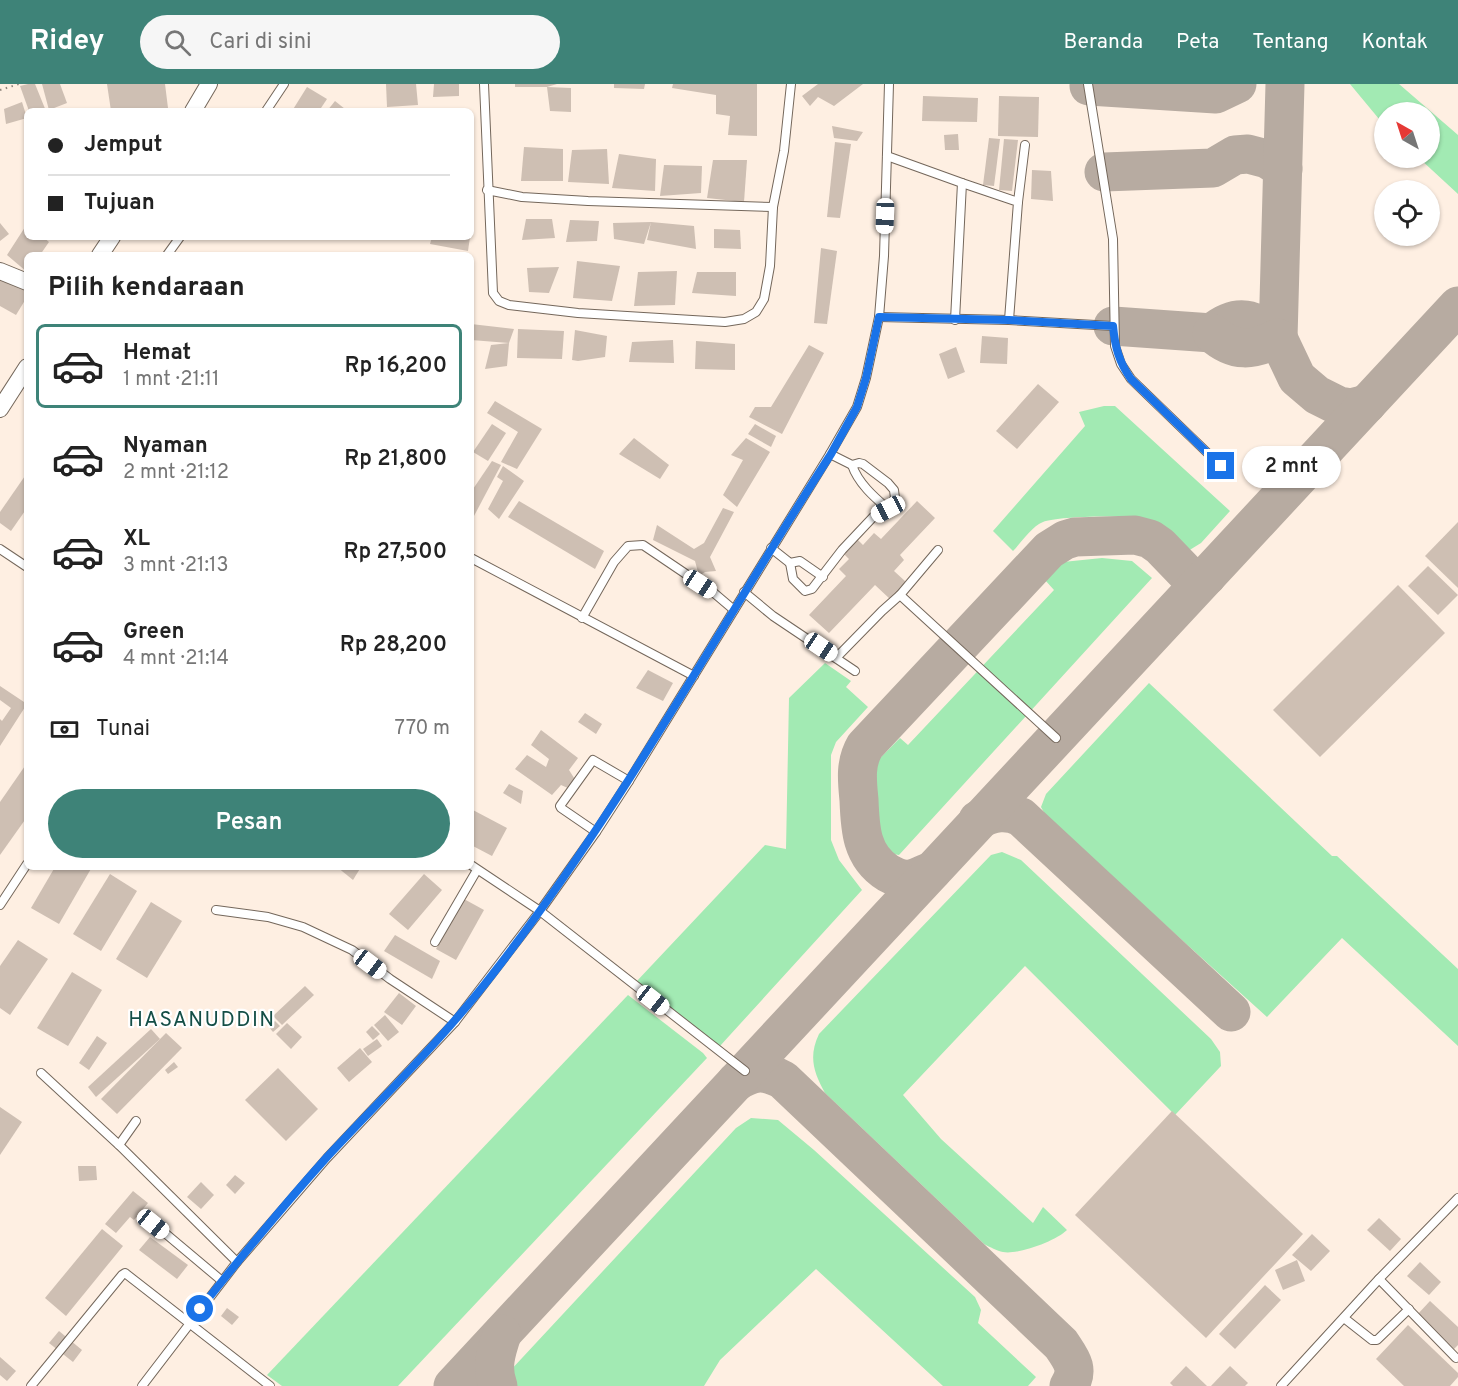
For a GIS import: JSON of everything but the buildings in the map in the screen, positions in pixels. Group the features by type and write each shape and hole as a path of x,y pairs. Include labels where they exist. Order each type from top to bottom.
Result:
{"street":[{"path":"196,108 209,84"},
{"path":"0,271 24,281"},
{"path":"0,409 24,372"}],"lane":[{"path":"268,108 284,84"},
{"path":"484,84 493,293 499,301 509,305 578,313 725,322 750,316 756,312 764,299 770,266 773,207 784,151 790,84"},
{"path":"142,1386 237,1262 327,1158 455,1022 540,911 628,782 831,454 857,407 866,378 879,317 884,256 889,84"},
{"path":"1088,84 1113,239 1113,326 1120,364 1131,379 1221,466"},
{"path":"1009,320 1025,145"},
{"path":"887,156 1018,202"},
{"path":"956,320 962,183"},
{"path":"487,190 522,197 588,201 773,207"},
{"path":"879,317 1009,320 1113,326"},
{"path":"771,548 790,563 792,579 805,591 812,589 842,550 875,515 888,509 895,498 894,490 863,464 852,465 831,454"},
{"path":"852,465 861,483 888,509"},
{"path":"582,618 614,562 628,546 644,545 714,593 734,610"},
{"path":"0,549 24,565"},
{"path":"836,658 882,610 900,595 938,550"},
{"path":"474,560 694,676"},
{"path":"790,563 800,561 823,577"},
{"path":"744,592 773,616 855,671"},
{"path":"900,595 1056,738"},
{"path":"596,832 560,806 593,760 628,782"},
{"path":"474,868 540,911 746,1071"},
{"path":"0,905 24,869"},
{"path":"435,942 473,870"},
{"path":"216,910 268,917 303,927 351,950 455,1022"},
{"path":"41,1073 237,1262"},
{"path":"119,1146 136,1122"},
{"path":"1281,1386 1379,1279 1458,1198"},
{"path":"153,1224 222,1281"},
{"path":"31,1386 125,1273 270,1386"},
{"path":"1379,1279 1456,1358"},
{"path":"1344,1318 1372,1340 1377,1340 1409,1309"}],"path":[{"path":"0,90 19,84"}],"green space":[{"path":"1350,84 1399,84 1420,102 1374,102 1374,113"},
{"path":"1440,119 1458,135 1458,194 1430,168 1440,168"},
{"path":"1104,406 1115,406 1230,511 1201,543 1188,551 1148,521 1128,517 1096,517 1064,518 1043,522 1031,531 1013,551 993,531 1085,426 1079,412"},
{"path":"1102,558 1132,561 1152,578 899,855 888,853 875,823 868,770 900,738 908,745 1054,590 1045,580 1063,562"},
{"path":"825,663 851,681 846,687 868,707 836,742 831,755 831,840 839,860 862,890 720,1046 636,982 765,845 786,849 789,698"},
{"path":"1149,683 1332,856 1337,856 1458,969 1458,1046 1342,938 1267,1017 1047,818 1041,807 1046,794"},
{"path":"1002,852 1021,860 1211,1039 1220,1052 1221,1066 1175,1115 1025,966 903,1095 941,1139 1033,1223 1043,1207 1067,1230 1037,1246 1010,1252 998,1251 984,1244 825,1093 815,1072 813,1058 819,1034 991,855"},
{"path":"628,995 707,1058 398,1386 282,1386 267,1375"},
{"path":"751,1118 778,1120 975,1297 981,1310 978,1323 1036,1377 1028,1386 943,1386 816,1269 720,1360 704,1386 513,1386 509,1372 736,1128"}],"taxiway":[{"path":"1089,86 1216,94 1237,84"},
{"path":"1113,326 1212,333 1230,322 1246,320 1262,326 1278,338 1285,84"},
{"path":"1104,172 1213,168 1235,155 1248,154 1267,159 1283,169"},
{"path":"453,1386 1458,306"},
{"path":"1212,333 1228,344 1244,348 1260,346 1278,338 1297,378 1317,395 1339,406 1351,408 1367,404"},
{"path":"932,871 913,878 899,878 879,866 867,850 861,831 857,779 858,765 865,746 1049,550 1065,540 1075,537 1135,535 1150,539 1160,546 1186,573 1194,577 1207,576"},
{"path":"978,820 1000,813 1010,813 1021,817 1231,1012"},
{"path":"736,1082 759,1073 783,1080 1061,1344 1071,1359 1074,1369 1069,1386"},
{"path":"498,1386 495,1366 502,1334"}],"district":[{"name":"HASANUDDIN","path":"202,1019"}],"route":[{"path":"200,1309 237,1262 327,1158 455,1022 494,973 596,832 831,454 857,407 866,378 879,317 1009,320 1113,326 1120,364 1131,379 1221,466"}]}
